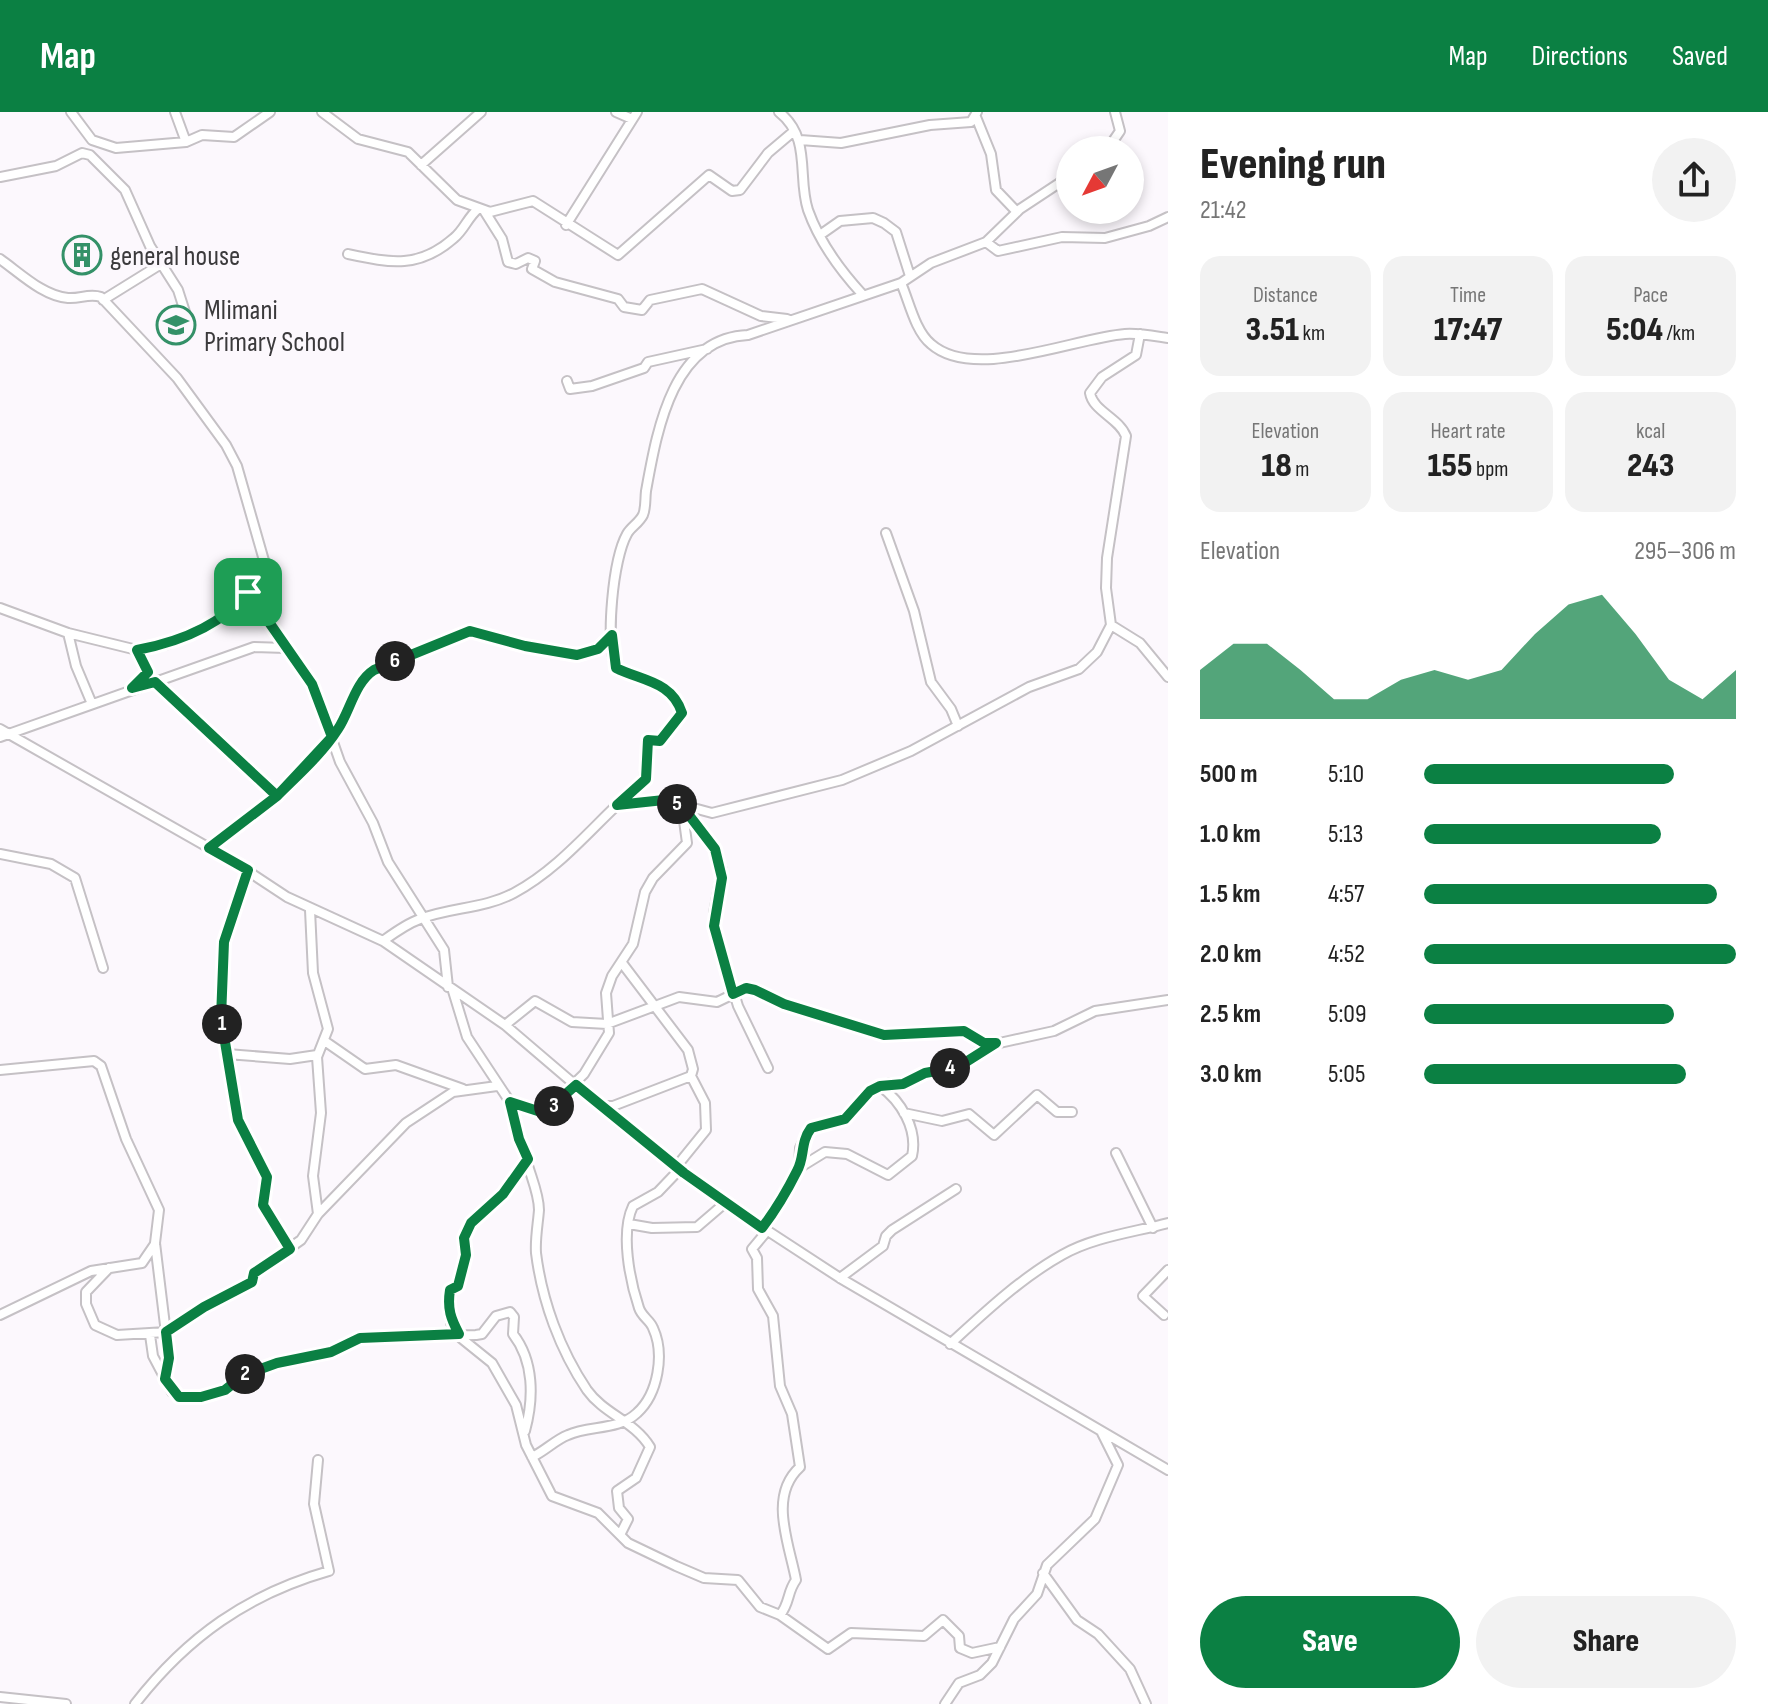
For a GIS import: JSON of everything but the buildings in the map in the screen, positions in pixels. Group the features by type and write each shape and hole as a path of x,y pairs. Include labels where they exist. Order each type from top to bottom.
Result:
{"street":[{"path":"71,112 92,140 109,147 186,142 205,135 239,135 270,112"},
{"path":"175,112 186,142"},
{"path":"322,112 354,136 402,149 450,196 482,211 502,239 508,262 516,264 528,258 535,261 532,269 547,279 618,299 624,307 642,310 650,300 702,289 761,316 792,319"},
{"path":"421,165 481,112"},
{"path":"566,225 634,115 616,112"},
{"path":"779,112 800,140 806,203 820,235 862,294"},
{"path":"1115,112 1120,131 1117,136"},
{"path":"800,140 841,143 930,125 963,124 976,115 991,154 996,190 1017,212"},
{"path":"348,254 403,263 431,255 457,236 482,211 533,201 614,254 622,254 709,175 732,191 740,190 768,153 794,131"},
{"path":"0,177 56,166 82,153 90,155 125,190 161,264 178,290 186,312 184,318 168,324"},
{"path":"383,941 421,918 484,905 520,890 585,839 646,779 648,740 660,741 682,713 677,700 667,689 616,668 612,635 616,566 626,535 644,512 669,394 682,374 725,336 748,335 901,283 931,263 986,242 1017,212 1056,186"},
{"path":"986,242 998,251 1062,237 1105,238 1149,226 1168,217"},
{"path":"820,235 830,232 840,221 873,218 884,223 896,232 910,276"},
{"path":"0,259 49,293 72,299 92,294 103,300 177,378 233,458 265,559 264,570 229,614 168,644 137,650 2,612"},
{"path":"103,300 161,264"},
{"path":"901,283 925,338 934,347 954,355 981,358 1028,354 1110,336 1140,334 1168,338"},
{"path":"617,805 664,800 702,813 724,811 842,780 868,771 1029,687 1073,673 1097,652 1111,625 1106,567 1126,436 1118,422 1093,402 1090,393 1102,377 1136,355 1140,334"},
{"path":"567,381 570,389 592,386 644,368 648,362 708,349"},
{"path":"886,533 914,611 931,682 951,709 958,726"},
{"path":"248,592 314,688 342,767 373,823 388,862 444,950 451,989 467,1037 510,1102 538,1200 537,1255 551,1317 570,1362 604,1408 626,1420 649,1444 650,1451 636,1478 617,1491 619,1508 628,1519 621,1533"},
{"path":"1111,625 1140,643 1168,677"},
{"path":"209,848 277,796 332,737 369,673 470,631 525,646 577,655 598,649 612,635"},
{"path":"68,633 76,666 92,704"},
{"path":"3,734 254,647 286,648"},
{"path":"132,688 148,672 137,650"},
{"path":"155,682 277,796"},
{"path":"3,734 248,870 310,910 383,941 505,1025 601,1106 725,1203 840,1278 1168,1470"},
{"path":"510,1102 544,1113 576,1085 607,1036 606,993 612,976 633,944 638,913 647,887 687,843 682,806"},
{"path":"682,806 715,849 722,870 714,926 733,994 768,1068"},
{"path":"0,854 51,864 75,878 103,968"},
{"path":"248,870 224,942 220,1001 238,1120 267,1177 263,1205 290,1249"},
{"path":"310,910 313,973 328,1024 326,1042 317,1055 321,1113 313,1176 318,1214"},
{"path":"532,1457 567,1435 595,1431 626,1420 639,1412 654,1390 657,1367 655,1332 638,1307 630,1270 629,1224 633,1206 658,1192 690,1153 708,1123 705,1103 691,1076 693,1069 688,1050 622,963"},
{"path":"505,1025 535,1001 572,1022 607,1024 679,997 717,1002 746,988 784,1004 884,1035 964,1031 984,1043 996,1043 1054,1031 1095,1011 1168,1000"},
{"path":"326,1042 365,1069 396,1065 463,1090"},
{"path":"780,1615 788,1606 790,1588 796,1580 782,1522 785,1487 800,1467 798,1438 780,1386 773,1316 757,1286 757,1258 752,1249 799,1168 800,1148 811,1128 845,1119 870,1091 880,1086 903,1084 925,1073 958,1067 996,1043"},
{"path":"227,1054 290,1059 317,1055"},
{"path":"0,1070 98,1062 137,1166 159,1210 155,1243 169,1358 165,1379"},
{"path":"601,1106 613,1106 691,1076"},
{"path":"109,1268 86,1292 86,1304 95,1325 117,1335 166,1332 204,1307 252,1282 254,1273 301,1240 318,1214 406,1123 441,1097 463,1090 497,1086"},
{"path":"799,1168 826,1152 856,1156 880,1172 892,1174 913,1153 904,1113 894,1097 880,1086"},
{"path":"904,1113 942,1121 969,1114 994,1135 1037,1095 1057,1112 1072,1112"},
{"path":"1116,1153 1153,1228"},
{"path":"527,1162 503,1194 477,1216 464,1238 466,1255 458,1286 450,1290 448,1302 451,1323 492,1363 516,1405 523,1436 554,1498 598,1513 632,1545 704,1578 738,1580 760,1607 780,1615 828,1649 851,1633 924,1636 943,1620 959,1636 960,1648 972,1653 1000,1647"},
{"path":"840,1278 883,1246 892,1230 956,1189"},
{"path":"629,1224 652,1228 697,1227 725,1203"},
{"path":"950,1344 995,1303 1063,1254 1141,1228 1168,1223"},
{"path":"0,1315 91,1271 142,1263 155,1243"},
{"path":"1164,1315 1143,1296 1168,1270"},
{"path":"150,1335 151,1353 179,1397 201,1397 225,1390 244,1375 277,1363 331,1352 360,1338 482,1334 496,1316 506,1311 513,1315 513,1334 524,1347 532,1397 523,1436"},
{"path":"945,1704 959,1683 983,1673 1014,1619 1037,1594 1052,1557 1095,1519 1116,1473 1116,1456 1099,1430"},
{"path":"135,1704 213,1624 282,1585 329,1571 314,1504 318,1460"},
{"path":"1043,1573 1077,1620 1098,1634 1130,1669 1146,1704"},
{"path":"0,1697 66,1704"}],"place":[{"name":"general house","path":"82,255"},
{"name":"Mlimani Primary School","path":"176,325"}],"route":[{"path":"248,592 229,614 200,630 168,644 137,650 148,672 132,688 155,682 235,753 277,796 326,745 339,728 364,678 374,670 470,631 525,646 577,655 598,649 612,635 616,668 667,689 677,700 682,713 660,741 648,740 646,779 631,789 617,805 664,800 682,806 715,849 722,878 714,926 730,974 733,994 746,988 755,990 784,1004 884,1035 964,1031 984,1043 996,1043 986,1046 958,1067 925,1073 900,1085 890,1083 880,1086 870,1091 845,1119 811,1128 800,1148 799,1168 772,1217 762,1228 684,1173 576,1085 544,1113 510,1102 519,1139 528,1159 503,1194 471,1223 464,1238 466,1255 458,1286 450,1290 448,1302 451,1323 459,1334 360,1338 331,1352 277,1363 244,1375 225,1390 205,1397 184,1398 176,1395 165,1379 169,1358 166,1332 204,1307 252,1282 254,1273 290,1249 263,1205 267,1177 238,1120 221,1018 224,942 248,870 209,848 277,796 332,737 312,684 248,592"}]}
